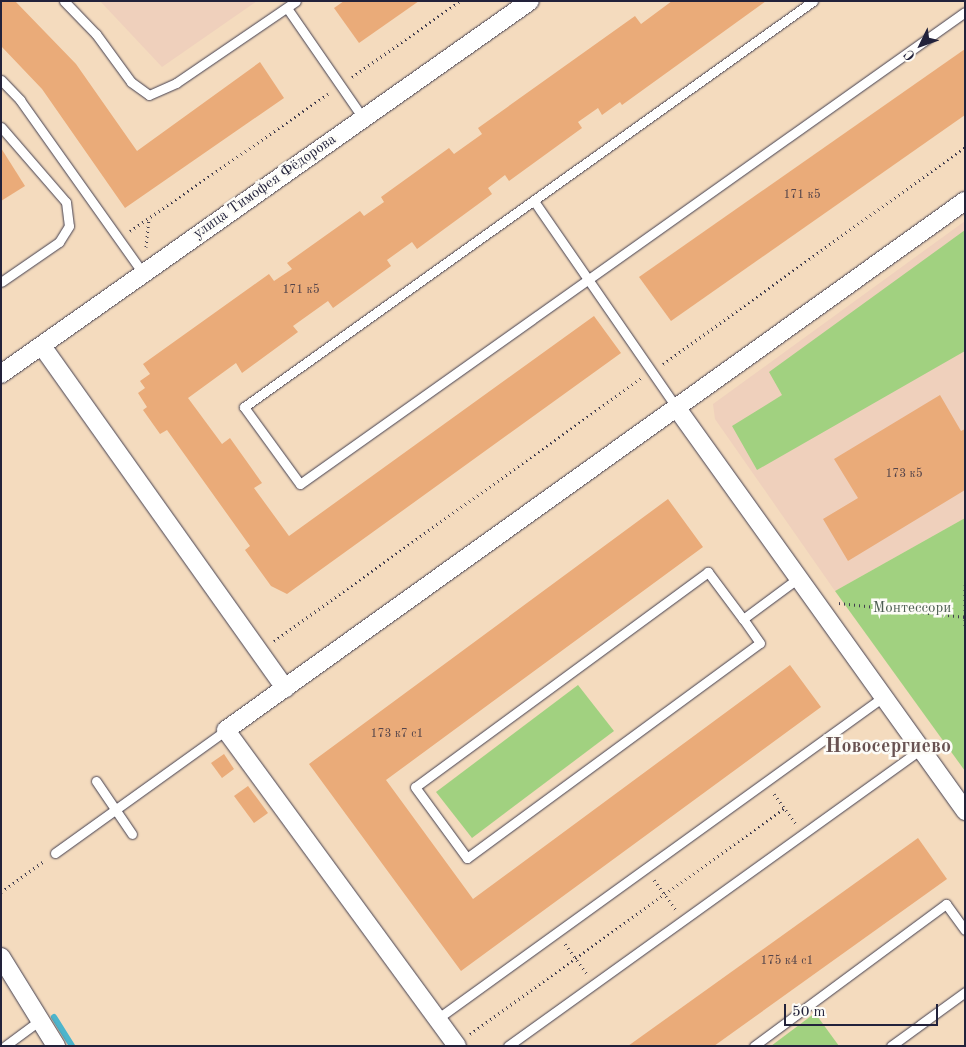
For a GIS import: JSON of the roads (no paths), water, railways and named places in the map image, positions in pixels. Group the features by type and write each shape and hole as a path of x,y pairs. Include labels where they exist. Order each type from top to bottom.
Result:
{"street":[{"name":"улица Тимофея Фёдорова","path":"1,374 530,1"},
{"path":"456,1045 226,730 965,201"},
{"path":"42,346 285,688"},
{"path":"676,408 965,811"},
{"path":"1,957 56,1046"}],"lane":[{"path":"64,1 96,34 131,82 149,95 176,84 296,1"},
{"path":"813,1 244,407 300,484 965,12"},
{"path":"287,8 363,118"},
{"path":"1,80 20,100 143,273"},
{"path":"1,126 66,202 69,226 59,242 1,282"},
{"path":"534,200 653,371 676,408"},
{"path":"708,572 743,619 760,643 468,858 415,787 708,572"},
{"path":"743,619 797,578"},
{"path":"437,1019 883,697"},
{"path":"55,853 226,730"},
{"path":"508,1046 920,750"},
{"path":"96,781 132,834"},
{"path":"754,1046 946,904 965,930"},
{"path":"891,1046 965,992"},
{"path":"5,1046 40,1020"}],"waterway":[{"path":"54,1017 72,1046"}],"district":[{"name":"Новосергиево","path":"888,747"}],"park label":[{"name":"Монтессори","path":"912,609"}]}
